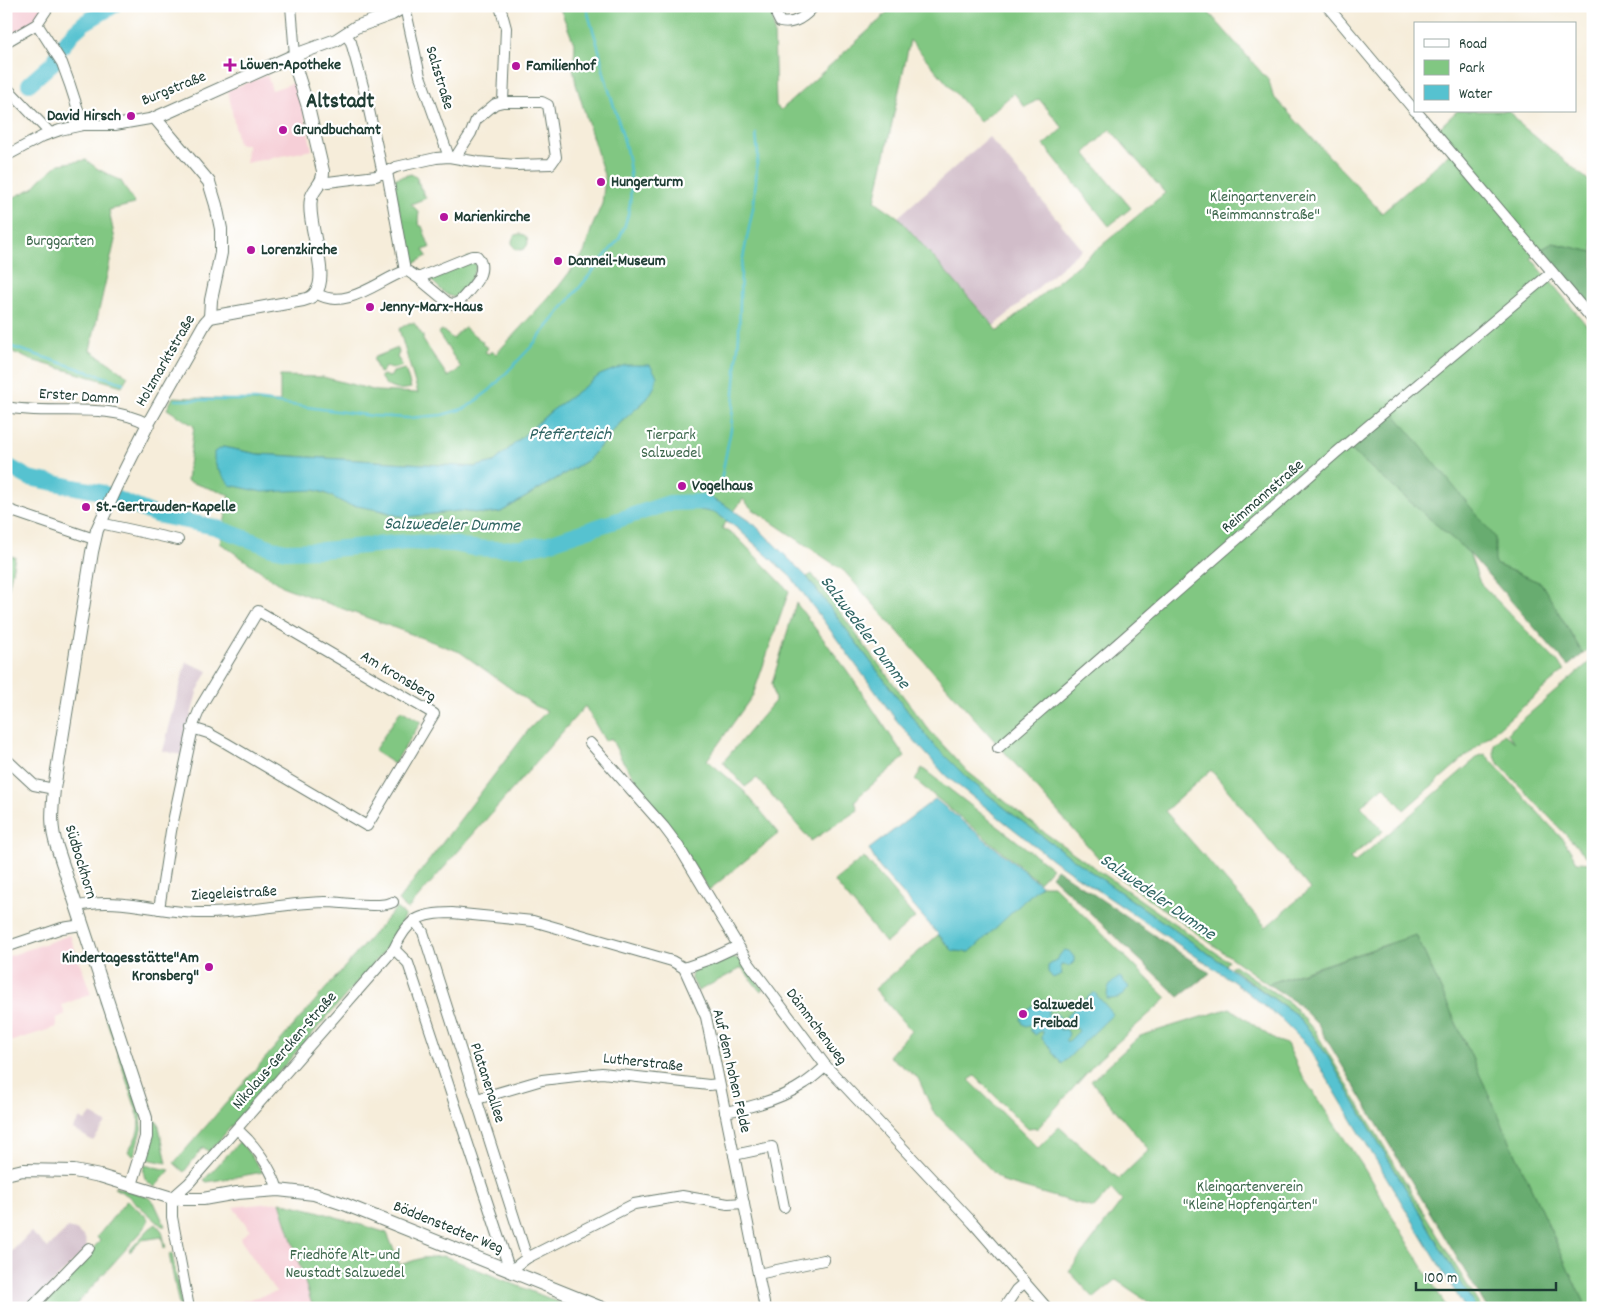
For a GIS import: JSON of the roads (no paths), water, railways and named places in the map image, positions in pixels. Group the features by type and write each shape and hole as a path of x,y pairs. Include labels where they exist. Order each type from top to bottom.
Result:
{"street":[{"path":"6,42 37,24 49,6"},
{"path":"210,317 303,300 316,293 319,284 320,269 310,209 314,189 323,177 320,158 296,69 291,6"},
{"name":"Burgstraße","path":"6,156 50,133 83,125 115,124 155,118 295,55 336,40 356,27 392,14 405,6"},
{"name":"Salzstraße","path":"405,6 420,76 452,158"},
{"path":"500,6 506,28 502,102"},
{"path":"776,6 777,16 780,22 784,23 804,18 814,6"},
{"path":"1327,6 1414,109"},
{"path":"37,24 62,64 83,125"},
{"path":"346,35 351,42 365,92 385,173 405,271"},
{"path":"6,87 50,133"},
{"path":"320,183 385,173 403,166 452,158 478,162 551,164 556,158 548,105 542,102 502,102 486,110 476,120 471,133 452,158"},
{"path":"1417,112 1593,320"},
{"name":"Holzmarktstraße","path":"94,540 100,523 148,424 210,317 211,300 219,265 222,240 219,216 212,189 202,173 155,118"},
{"path":"316,293 329,299 357,295 405,271 418,278 447,302 456,304 480,276 482,270 481,262 477,256 472,256 418,278"},
{"name":"Reimmannstraße","path":"998,748 1329,459 1552,272"},
{"name":"Erster Damm","path":"6,407 104,412 126,416 148,424"},
{"path":"6,509 94,540"},
{"path":"100,523 178,540"},
{"name":"Südbockhorn","path":"94,540 51,818 54,837 146,1118 144,1142 131,1185"},
{"name":"Am Kronsberg","path":"159,909 171,832 192,728 202,706 258,611 434,714 367,826 208,733 192,728"},
{"name":"Dämmchenweg","path":"590,743 669,834 738,946 826,1066 947,1196 1046,1308"},
{"path":"6,759 34,785 54,789"},
{"name":"Ziegeleistraße","path":"76,906 99,902 202,913 229,912 308,903 381,905 393,902"},
{"path":"414,920 442,913 452,913 533,921 672,961 684,968 710,960 738,946"},
{"name":"Nikolaus-Gercken-Straße","path":"172,1198 189,1183 394,949 406,927 414,920"},
{"name":"Platanenallee","path":"414,920 423,932 527,1258"},
{"path":"6,947 62,928 82,925"},
{"path":"394,949 408,963 510,1271 527,1258 634,1204 682,1196 728,1204 744,1203"},
{"name":"Auf dem hohen Felde","path":"684,968 706,1017 765,1308"},
{"path":"725,1112 754,1106 783,1095 807,1082 826,1066"},
{"name":"Lutherstraße","path":"477,1099 542,1080 602,1073 709,1085 720,1084"},
{"path":"237,1129 245,1136 270,1170 278,1190"},
{"name":"Auf dem hohen Felde","path":"734,1154 772,1147 784,1208"},
{"name":"Böddenstedter Weg","path":"6,1174 23,1170 74,1171 100,1176 172,1198 203,1200 237,1193 278,1190 314,1194 344,1204 602,1308"},
{"path":"172,1198 172,1218 189,1308"},
{"path":"31,1308 90,1248"},
{"path":"758,1274 824,1260"},
{"path":"1004,1308 1016,1290 1024,1283"}],"water":[{"name":"Pfefferteich","path":"625,365 650,365 657,376 655,386 647,399 620,423 589,459 501,512 486,514 459,511 407,517 346,504 325,493 314,490 262,492 230,485 217,468 214,459 214,452 223,447 258,454 474,467 494,462 550,412 600,375"},
{"name":"Salzwedeler Dumme","path":"682,499 712,499 725,505 755,525 807,577 930,741 967,778 1087,869 1295,1014 1328,1057 1476,1308 1465,1308 1307,1045 1281,1019 1234,982 1053,860 946,776 897,721 792,578 738,529 716,513 689,508"},
{"path":"935,799 1041,885 970,952 953,951 879,867 869,849"},
{"path":"1064,950 1069,951 1074,957 1074,962 1070,966 1062,964 1060,967 1062,974 1053,978 1048,972 1048,966 1058,959"},
{"path":"1120,977 1129,987 1120,997 1107,999 1110,986"},
{"path":"1094,992 1113,1014 1062,1064 1052,1052 1052,1049 1042,1039 1043,1031 1035,1035 1030,1030 1035,1026 1033,1024 1027,1026 1023,1024 1021,1019 1024,1014 1041,1000 1045,1001 1050,1007 1047,1015 1049,1016 1053,1013 1059,1016 1062,1025 1060,1030 1065,1029 1069,1033 1065,1040 1067,1043 1079,1031 1066,1016"}],"waterway":[{"path":"29,84 55,61 59,50 74,32 84,23 113,6"},
{"path":"176,400 255,400 373,416 409,418 442,415 466,408 490,390 531,347 619,239 627,219 631,180 628,160 586,6"},
{"path":"720,485 731,429 739,335 741,268 754,203 758,154 756,134"},
{"path":"6,345 123,383"},
{"name":"Salzwedeler Dumme","path":"6,465 29,478 100,492 156,515 215,527 272,548 286,551 322,550 407,542 453,544 473,548 523,548 546,544 669,503 705,502"}],"place":[{"name":"Löwen-Apotheke","path":"230,65"},
{"name":"Familienhof","path":"516,66"},
{"name":"David Hirsch","path":"131,116"},
{"name":"Grundbuchamt","path":"283,130"},
{"name":"Hungerturm","path":"601,182"},
{"name":"Marienkirche","path":"444,217"},
{"name":"Lorenzkirche","path":"251,250"},
{"name":"Danneil-Museum","path":"558,261"},
{"name":"Jenny-Marx-Haus","path":"370,307"},
{"name":"Vogelhaus","path":"682,486"},
{"name":"St.-Gertrauden-Kapelle","path":"86,507"},
{"name":"Kindertagesstätte\"Am Kronsberg\"","path":"209,967"},
{"name":"Salzwedel Freibad","path":"1023,1014"}],"district":[{"name":"Altstadt","path":"340,103"}],"park label":[{"name":"Kleingartenverein \"Reimmannstraße\"","path":"1263,206"},
{"name":"Burggarten","path":"60,241"},
{"name":"Tierpark Salzwedel","path":"671,444"},
{"name":"Kleingartenverein \"Kleine Hopfengärten\"","path":"1250,1196"},
{"name":"Friedhöfe Alt- und Neustadt Salzwedel","path":"345,1264"}]}
